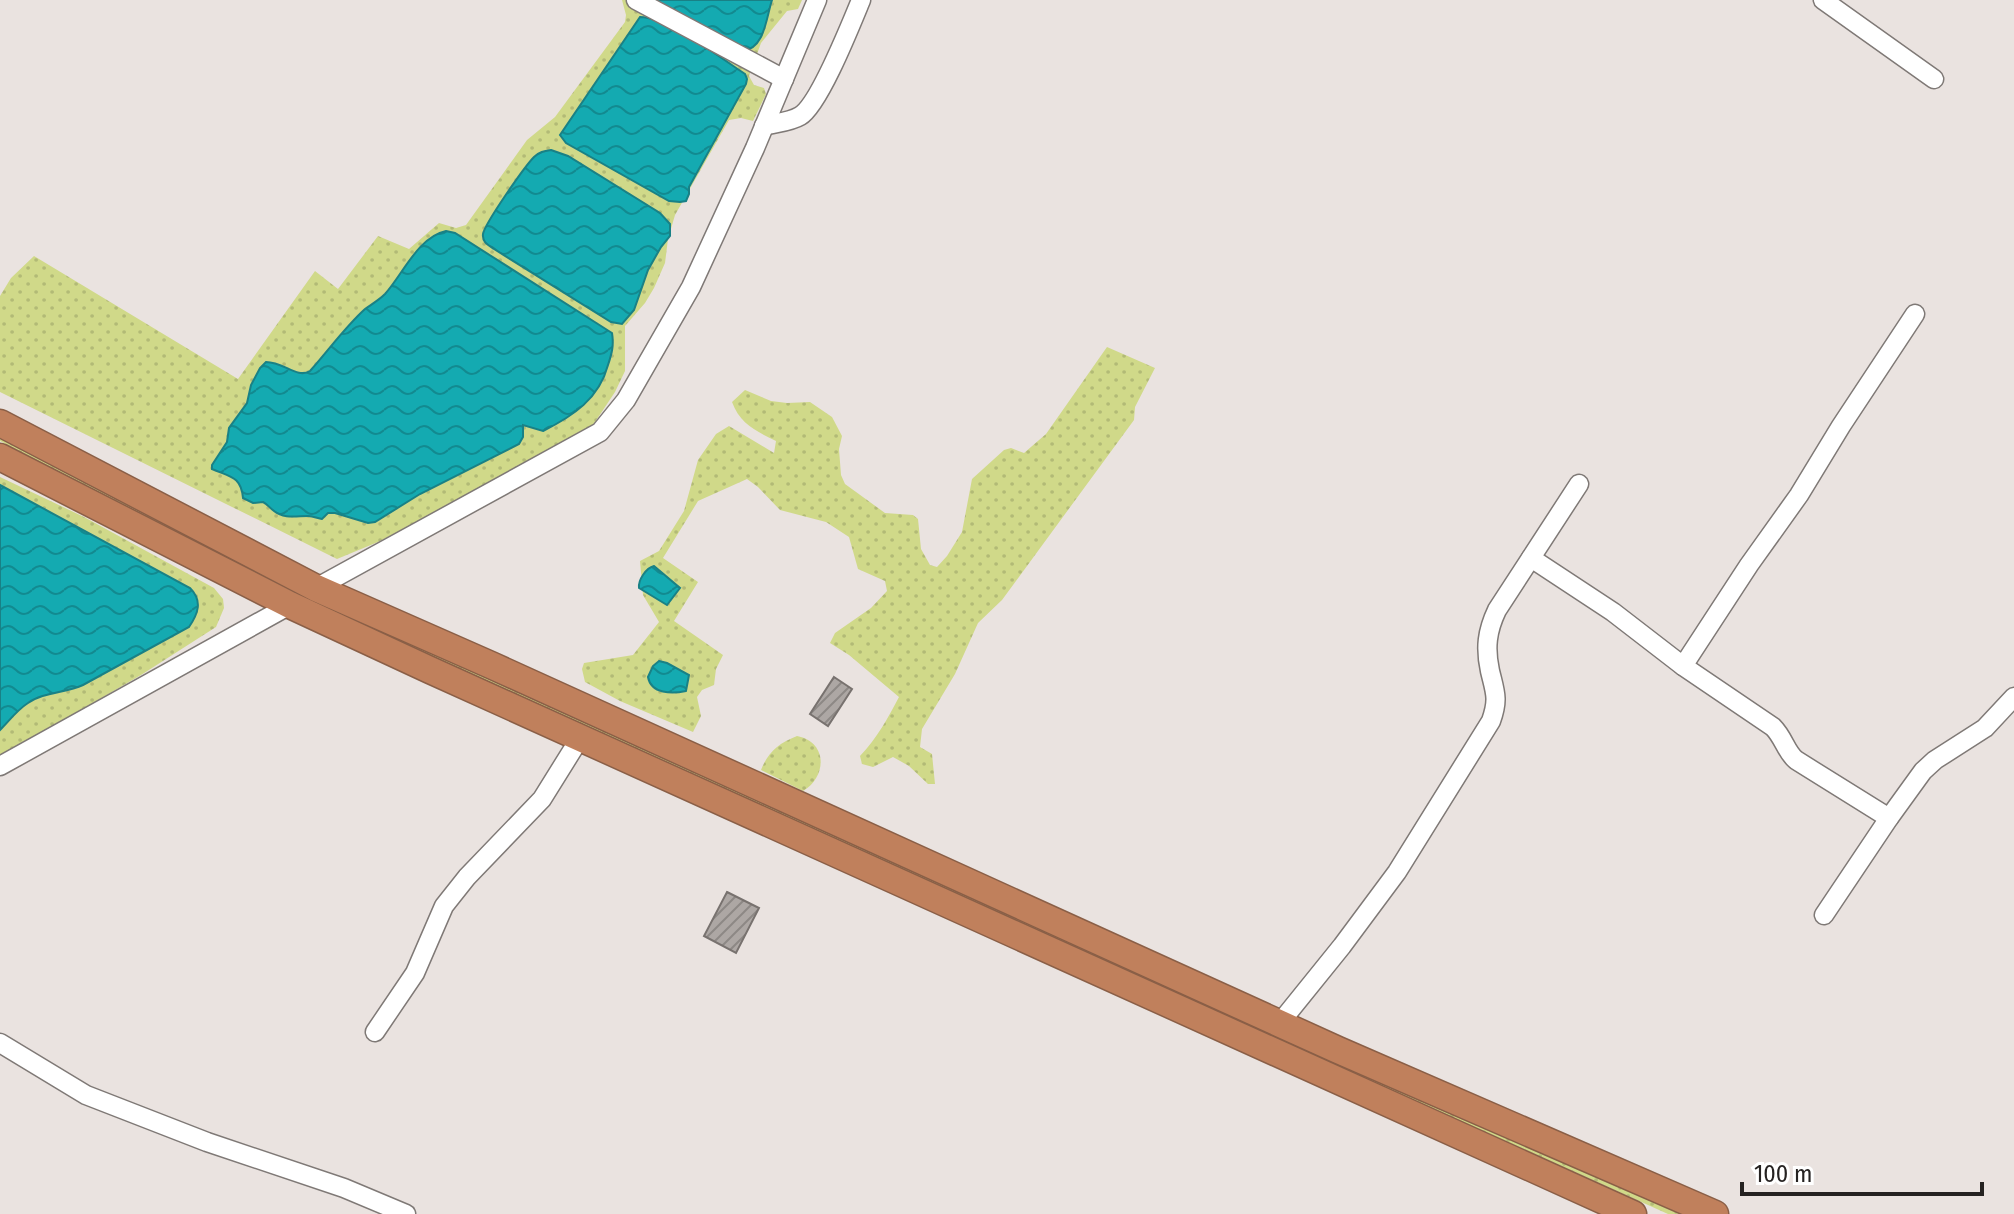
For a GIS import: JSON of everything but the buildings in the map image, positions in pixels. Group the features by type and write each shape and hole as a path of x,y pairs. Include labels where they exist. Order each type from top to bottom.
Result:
{"highway":[{"path":"0,423 316,588 1279,1024 1715,1214"},
{"path":"0,457 290,605 1633,1214"}],"street":[{"path":"636,0 784,79"},
{"path":"316,588 600,432 626,400 691,287 817,0"},
{"path":"764,126 798,118 809,110 834,63 861,0"},
{"path":"1823,0 1934,79"},
{"path":"1683,666 1799,495 1915,314"},
{"path":"1279,1024 1397,872 1491,721 1496,687 1490,672 1488,628 1579,484"},
{"path":"1531,558 1613,612 1683,666 1773,727 1796,760 1889,818"},
{"path":"0,766 290,605"},
{"path":"1824,915 1923,771 1985,728 2014,697"},
{"path":"375,1032 415,973 444,906 467,877 542,799 580,738"},
{"path":"0,1043 86,1095 207,1142 344,1188 406,1214"}],"green space":[{"path":"622,0 802,0 798,9 787,11 761,43 749,76 754,85 764,88 766,94 753,121 741,118 729,120 675,215 665,263 654,288 625,326 625,371 591,428 463,499 337,559 0,392 0,296 11,278 34,256 238,379 315,271 338,289 378,236 409,249 439,223 456,228 466,225 527,140 555,117 625,22"},
{"path":"1107,347 1155,368 1135,407 1134,420 1002,600 978,623 955,674 922,729 920,747 932,754 935,784 928,784 909,766 893,757 873,767 862,764 860,756 877,735 899,697 830,643 835,633 871,608 887,591 885,581 858,569 849,537 826,522 780,510 747,479 698,501 663,558 698,582 674,621 723,655 716,669 714,685 702,690 697,697 701,716 693,732 620,701 585,682 584,663 633,655 659,622 643,595 640,561 659,551 684,511 698,460 716,434 729,426 774,453 776,441 750,426 735,410 732,402 745,390 771,401 810,402 832,417 842,436 839,449 841,475 845,484 885,513 913,515 918,519 921,549 930,565 937,567 962,532 972,479 1004,450 1011,448 1024,453 1046,434"},
{"path":"0,429 301,595 0,441"},
{"path":"0,477 84,517 214,588 223,599 224,608 216,627 141,675 0,757"},
{"path":"343,610 1697,1214 1668,1214 350,620"},
{"path":"797,736 814,745 821,760 817,777 803,791 761,770 775,749"}],"water":[{"path":"642,0 772,0 760,38 750,49 743,51"},
{"path":"640,17 678,31 745,74 747,79 689,187 686,201 669,201 566,143 560,135"},
{"path":"551,150 568,156 660,213 670,224 670,236 648,270 634,310 622,324 611,322 494,249 483,239 491,219 523,171 536,155"},
{"path":"446,231 455,233 612,333 609,361 598,388 565,419 543,431 523,425 523,437 519,444 420,494 375,522 368,523 335,513 328,513 322,519 286,516 278,514 263,502 253,503 243,498 237,481 212,469 212,465 227,442 229,428 247,403 251,385 260,368 266,362 295,372 310,371 358,316 385,294 419,248"},
{"path":"0,485 190,588 198,603 189,627 83,685 34,699 0,730"},
{"path":"654,566 680,588 667,605 639,588 643,575"},
{"path":"659,661 689,675 686,691 669,692 653,687 648,677"}]}
